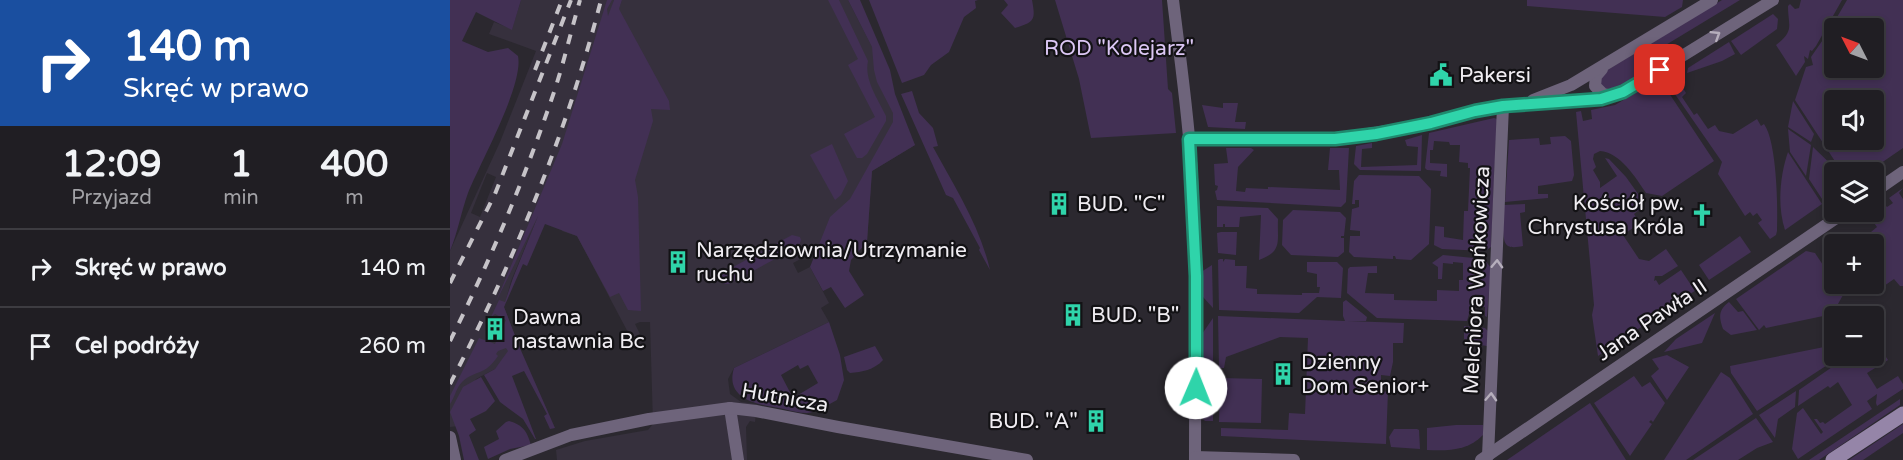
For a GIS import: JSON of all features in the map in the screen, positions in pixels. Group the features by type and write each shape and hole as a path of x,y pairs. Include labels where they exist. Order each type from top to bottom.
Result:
{"street":[{"path":"1173,0 1189,139 1197,315 1195,458 1294,460"},
{"path":"1517,105 1570,85 1712,0"},
{"path":"1189,139 1335,139 1414,127 1503,106 1590,101 1613,96 1649,77 1773,0"},
{"path":"1610,62 1598,73 1594,81 1600,93 1613,96"},
{"name":"Melchiora Wańkowicza","path":"1484,458 1496,300 1503,106"},
{"path":"1884,185 1903,171"},
{"name":"Jana Pawła II","path":"1484,458 1830,222"},
{"path":"730,408 738,460"},
{"name":"Hutnicza","path":"505,460 571,435 649,419 730,408 1027,460"},
{"path":"1833,460 1903,414"},
{"path":"450,437 455,460"}],"shaded area":[{"path":"521,0 614,0 569,142 511,281 504,307 519,346 495,369 476,379 458,426 450,427 450,251 500,142 536,51 489,34 494,22 512,29","holes":["487,173 496,177 480,217 471,213"]},
{"path":"622,0 848,0 884,70 878,74 915,145 872,171 867,242 816,251 793,263 798,273 810,267 829,303 821,308 829,322 734,368 728,379 730,394 741,402 757,404 755,422 750,421 746,427 747,460 557,460 556,450 585,441 648,430 653,424 650,322 635,324 640,334 631,338 577,236 562,231 605,47"}],"green space":[{"path":"450,0 521,0 512,30 476,12 462,41 488,52 508,48 518,56 518,69 500,124 468,193 450,251"},
{"path":"607,0 612,0 607,9 608,16 614,0 622,0 619,9 669,101 670,110 651,109 653,121 635,180 638,197 641,311 628,310 619,293 610,297 577,236 545,224 527,266 523,264 504,307 555,428 550,429 544,416 547,414 524,371 512,376 535,439 523,419 500,402 484,375 495,369 508,351 506,348 498,351 496,354 498,356 488,367 462,382 450,404 450,396 479,338 495,344 506,320 495,314 491,317 499,300 505,302 538,216 495,304 562,144"},
{"path":"828,0 839,0 868,61 870,82 886,116 886,121 867,154 862,158 857,158 844,134 875,117 848,65 858,59"},
{"path":"848,0 860,0 890,70 895,94 915,145 872,171 867,242 851,260 849,271 864,295 845,308 831,287 823,291 810,267 830,217 850,199 893,122 893,113 877,82 872,47"},
{"path":"869,0 978,0 975,1 976,8 964,17 949,52 931,65 924,75 902,83"},
{"path":"1004,0 1032,0 1034,12 1032,20 1015,28 1001,13 1008,5"},
{"name":"ROD \"Kolejarz\"","path":"1055,0 1162,0 1168,89 1172,93 1176,133 1091,138 1079,79"},
{"path":"1527,0 1683,0 1682,7 1665,17 1527,6"},
{"path":"1722,0 1740,0 1636,63 1642,72 1628,82 1618,87 1601,88 1601,75 1604,72"},
{"path":"1801,0 1842,0 1832,18 1824,18 1824,32 1816,46 1812,51 1810,50 1808,59 1804,56 1805,62 1796,76 1776,45 1788,31 1788,6 1790,4 1795,9 1799,8"},
{"path":"1847,0 1903,0 1903,148 1883,162 1835,162 1828,150 1884,150 1884,90 1824,90 1824,144 1795,100 1806,67 1813,65 1811,57 1824,38 1824,78 1884,78 1884,18 1837,18"},
{"path":"1773,14 1778,19 1777,29 1741,55 1731,41"},
{"path":"1729,42 1735,54 1687,73 1688,68"},
{"path":"1673,78 1679,82 1686,93 1682,97 1694,115 1697,113 1708,129 1715,125 1719,131 1733,134 1757,119 1761,126 1764,124 1772,145 1777,192 1777,231 1776,235 1770,239 1758,223 1762,220 1757,213 1753,216 1750,212 1745,216 1718,174 1722,162 1670,87"},
{"path":"1658,80 1661,81 1714,161 1662,196 1646,193 1627,167 1607,152 1600,151 1594,154 1596,167 1593,170 1600,182 1600,188 1617,176 1605,158 1609,159 1641,198 1639,210 1634,214 1640,223 1623,235 1639,259 1649,261 1666,249 1678,266 1662,276 1655,276 1654,281 1656,280 1659,285 1681,270 1691,285 1698,281 1702,286 1598,356 1592,315 1594,305 1576,112 1581,111 1583,121 1592,119 1591,110 1615,105"},
{"path":"912,91 919,113 933,128 938,146 933,147 973,222 990,270 953,198 946,195 901,94"},
{"path":"1793,101 1814,134 1811,142 1788,127"},
{"path":"1223,103 1238,103 1235,122 1246,122 1245,129 1208,127 1202,105 1223,108"},
{"path":"1497,119 1491,247 1485,251 1442,249 1434,245 1435,226 1444,227 1444,237 1463,240 1464,211 1468,211 1470,168 1468,168 1468,163 1459,162 1460,145 1434,141 1433,150 1430,150 1430,163 1447,164 1447,177 1440,176 1441,171 1427,170 1425,168 1429,133"},
{"path":"1788,129 1811,145 1806,176 1790,152"},
{"path":"1422,135 1421,171 1360,170 1354,164 1356,146 1372,143 1372,148 1362,149 1361,167 1417,165 1418,147 1407,146 1405,140"},
{"path":"1565,136 1571,141 1574,175 1572,181 1538,186 1538,194 1548,194 1548,198 1505,202 1509,140 1539,138 1540,145 1551,144 1550,137"},
{"path":"832,144 848,181 841,195 835,200 810,155"},
{"path":"1813,147 1829,162 1824,162 1824,202 1809,179"},
{"path":"1226,148 1254,150 1238,167 1236,191 1245,192 1246,188 1268,189 1268,187 1340,190 1339,170 1328,170 1330,148 1349,148 1346,202 1341,207 1217,200 1215,191 1218,186 1215,185 1214,164 1228,163"},
{"path":"1788,152 1822,204 1785,230 1780,191"},
{"path":"1359,175 1419,176 1431,189 1429,244 1411,260 1396,259 1395,256 1393,259 1354,257 1349,252 1350,236 1360,236 1360,231 1350,230 1352,209 1359,207 1359,200 1355,200 1355,204 1352,204 1354,181"},
{"path":"1903,188 1899,193 1903,199 1903,286 1900,286 1894,279 1884,286 1884,255 1886,253 1884,234 1872,234 1871,232 1877,227 1873,222 1884,222 1884,204 1887,207 1893,203 1889,198"},
{"path":"1525,204 1525,212 1520,213 1523,246 1510,247 1503,233 1504,205"},
{"path":"1217,206 1268,208 1278,219 1278,240 1272,253 1259,260 1261,215 1240,217 1239,227 1225,227 1223,224 1223,227 1217,227"},
{"path":"1293,210 1340,212 1346,218 1344,236 1341,236 1344,238 1344,252 1338,257 1291,255 1282,245 1283,220"},
{"path":"1237,232 1236,255 1218,253 1217,233"},
{"path":"792,235 800,237 799,246 729,284 724,284 720,279 722,273"},
{"path":"1740,236 1751,252 1709,280 1699,265"},
{"path":"1806,251 1815,253 1824,266 1824,294 1843,295 1837,306 1824,306 1824,316 1766,328 1764,325 1759,330 1736,299"},
{"path":"1443,255 1484,259 1491,268 1487,317 1485,307 1471,307 1467,321 1377,318 1347,293 1350,267 1377,266 1377,273 1368,273 1365,293 1394,294 1394,300 1437,301 1437,290 1459,291 1459,280 1463,280 1463,263 1453,262 1453,264 1443,263 1442,279 1438,279 1438,267 1432,263"},
{"path":"1223,259 1223,262 1225,259 1235,260 1235,266 1247,266 1246,288 1257,289 1257,294 1319,293 1317,274 1307,272 1307,262 1337,262 1343,268 1341,298 1317,297 1299,313 1219,310 1218,260"},
{"path":"1212,265 1213,308 1203,297 1201,272"},
{"path":"1346,300 1367,317 1366,321 1348,321 1404,323 1403,343 1393,343 1390,376 1381,375 1381,392 1388,391 1386,444 1221,436 1221,428 1288,430 1289,413 1305,414 1308,338 1280,337 1226,357 1224,368 1219,368 1218,316 1345,321 1343,302"},
{"path":"1729,302 1738,312 1743,311 1757,330 1731,335 1723,329 1720,314"},
{"path":"1715,313 1702,343 1664,352 1676,339"},
{"path":"1213,318 1213,369 1202,369 1202,334"},
{"path":"829,322 840,355 844,380 837,400 814,412 801,413 755,403 739,394 734,388 732,379 734,368","holes":["798,365 800,369 808,365 818,383 793,398 781,375"]},
{"path":"1464,326 1485,328 1488,331 1487,346 1474,344 1473,339 1464,339"},
{"path":"875,346 883,360 863,371 850,373 847,370 844,357"},
{"path":"1824,347 1826,366 1757,411 1731,373 1730,366"},
{"path":"1667,355 1689,367 1667,400 1651,376 1659,369 1652,359"},
{"path":"1834,366 1878,366 1867,373 1877,389 1898,376 1903,384 1903,389 1877,406 1877,394 1867,401 1872,409 1798,459 1792,449 1797,413 1803,408 1821,434 1823,432 1814,419 1825,424 1852,405 1838,382 1798,406 1799,390"},
{"path":"1202,372 1213,373 1213,421 1205,421 1202,418"},
{"path":"1721,372 1730,378 1753,414 1686,460 1664,460"},
{"path":"1634,376 1642,387 1650,382 1665,403 1653,422 1651,420 1649,422 1652,424 1630,456 1594,403"},
{"path":"481,377 495,401 486,411 470,419 476,430 469,435 479,460 464,460 459,436 450,412 463,387"},
{"path":"1220,378 1262,379 1261,423 1219,422"},
{"path":"1796,391 1795,407 1778,419 1775,438 1759,415"},
{"path":"1900,399 1900,405 1819,460 1809,460"},
{"path":"1590,403 1626,460 1507,460"},
{"path":"1756,418 1773,442 1757,448 1738,460 1693,460"},
{"path":"509,421 524,429 531,445 510,449 488,459 484,447 499,439 496,431"},
{"path":"1903,424 1903,433 1863,460 1849,460"},
{"path":"1483,425 1483,435 1464,447 1450,450 1427,450 1427,428"},
{"path":"1394,429 1419,430 1420,449 1391,447 1389,437"}],"railway":[{"path":"535,70 562,0"},
{"path":"450,283 495,194 571,0"},
{"path":"450,341 493,250 531,156 558,81 580,0"},
{"path":"450,384 495,292 555,148 601,0"}],"place":[{"name":"Pakersi","path":"1441,75"},
{"name":"BUD. \"C\"","path":"1059,204"},
{"name":"Kościół pw. Chrystusa Króla","path":"1702,215"},
{"name":"Narzędziownia/Utrzymanie ruchu","path":"678,262"},
{"name":"BUD. \"B\"","path":"1073,315"},
{"name":"Dawna nastawnia Bc","path":"495,329"},
{"name":"Dzienny Dom Senior+","path":"1283,374"},
{"name":"BUD. \"A\"","path":"1096,421"}],"route":[{"path":"1196,388 1196,276 1189,139 1335,139 1376,134 1503,106 1601,99 1623,92 1660,70"}]}
